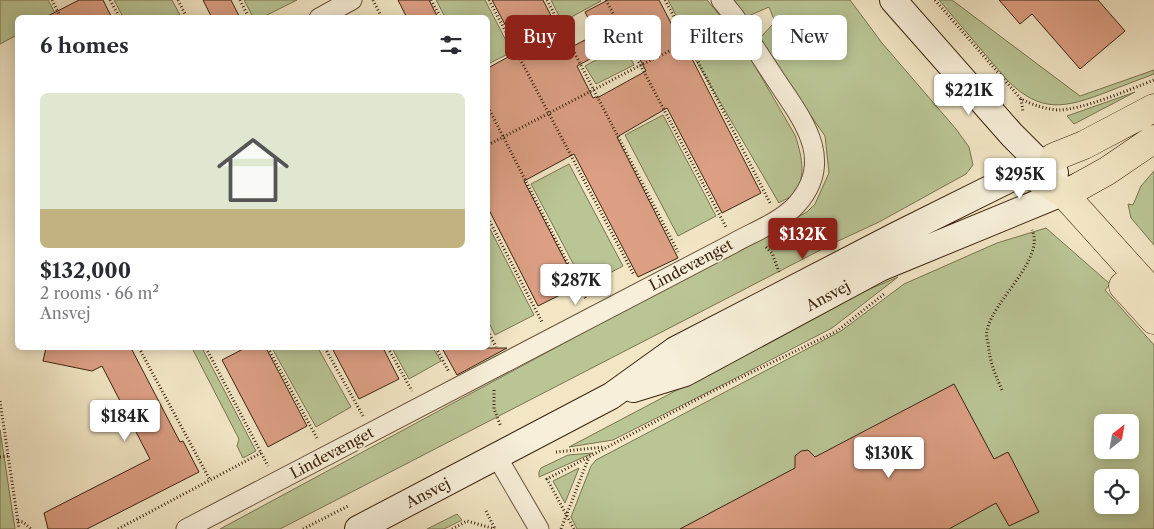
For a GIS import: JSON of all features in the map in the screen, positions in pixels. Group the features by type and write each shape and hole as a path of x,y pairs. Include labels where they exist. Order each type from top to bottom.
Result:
{"main road":[{"path":"1154,108 1084,145 1040,165 1045,182 1063,193 1154,274"},
{"path":"1063,193 1107,171 1154,139"},
{"path":"1063,193 1154,294"},
{"path":"1063,193 1092,252 1154,320"}],"street":[{"path":"324,15 352,0"},
{"name":"Lindevænget","path":"721,0 733,15"},
{"path":"878,0 1040,165"},
{"path":"894,0 1040,165"},
{"path":"917,0 1040,165"},
{"name":"Lindevænget","path":"186,529 687,268 778,219 796,205 807,190 815,172 814,152 807,127 762,59"},
{"name":"Ansvej","path":"358,529 611,396 675,350 897,235 1040,165"},
{"name":"Ansvej","path":"611,396 685,373 880,268 1063,193"},
{"path":"498,457 539,529"}],"path":[{"path":"52,0 60,15"},
{"path":"110,0 118,15"},
{"path":"178,0 186,15"},
{"path":"240,0 248,15"},
{"path":"373,0 380,15"},
{"path":"431,0 438,15"},
{"path":"490,0 642,291"},
{"path":"547,0 687,268"},
{"path":"606,0 641,65 742,238 763,244 772,253 783,280"},
{"path":"665,0 673,15"},
{"path":"935,0 1021,99 1032,104 1045,108 1068,109 1154,80"},
{"path":"490,144 671,50"},
{"path":"697,60 778,219"},
{"path":"490,111 594,315"},
{"path":"1002,390 991,364 986,332 996,309 1023,272 1033,248 1035,236 1029,225 1063,193"},
{"path":"490,222 550,339"},
{"path":"574,529 547,479 711,392 837,331 889,290"},
{"path":"140,350 210,480"},
{"path":"207,350 276,482"},
{"path":"269,350 327,456"},
{"path":"326,350 372,432"},
{"path":"389,350 421,406"},
{"path":"437,350 457,388"},
{"path":"490,370 494,380 494,409 501,427"},
{"path":"0,401 19,529"},
{"path":"118,529 261,453"},
{"path":"0,457 9,456"},
{"path":"561,529 589,457"},
{"path":"486,511 495,529"},
{"path":"18,521 23,522 31,529"},
{"path":"452,529 467,521 495,529"}],"green space":[{"path":"0,0 48,0 56,15 15,15 15,36 0,44"},
{"path":"114,0 172,0 180,15 122,15"},
{"path":"244,0 297,0 267,15 252,15"},
{"path":"436,0 485,0 505,39 505,56 490,63 490,15 444,15"},
{"path":"551,0 601,1 575,15 558,15"},
{"path":"668,0 707,0 720,15 676,15"},
{"path":"732,0 850,0 882,43 956,129 969,147 973,165 966,174 879,222 836,242 280,529 220,529 807,212 815,204 829,173 825,136 762,46 762,36 772,25 772,60 847,60 847,15 772,15 769,7 751,15 744,15"},
{"path":"939,0 952,0 1080,96 1154,70 1154,74 1078,102 1054,105 1043,103 1019,91 1007,80"},
{"path":"596,60 632,60 634,65 596,84 585,66"},
{"path":"696,60 751,60 795,135 801,157 802,172 799,186 792,196 779,203"},
{"path":"1135,92 1074,124 1067,116"},
{"path":"663,115 716,216 678,236 625,135"},
{"path":"569,164 623,266 585,286 531,184"},
{"path":"1154,171 1154,245 1131,218 1128,204 1133,205 1141,186"},
{"path":"1046,228 1110,284 1105,290 1154,345 1154,529 577,529 571,517 591,466 596,460 841,331 904,284 997,243"},
{"path":"490,229 534,315 495,335 490,325"},
{"path":"898,277 832,328 730,381 613,440 569,447 865,291"},
{"path":"193,350 203,350 256,451 243,458 237,446 239,439"},
{"path":"273,350 319,350 351,407 316,427"},
{"path":"393,350 434,350 441,361 409,379"},
{"path":"0,430 15,529 0,529"},
{"path":"593,453 539,477 541,468 568,455"},
{"path":"579,468 565,503 553,481"},
{"path":"457,514 462,520 444,529 427,529"}],"building":[{"path":"79,0 103,0 110,15 50,15"},
{"path":"203,0 231,0 238,15 210,15"},
{"path":"398,0 429,0 436,15 406,15"},
{"path":"492,0 543,0 551,15 505,15 505,25"},
{"path":"608,0 659,0 671,23 671,60 693,60 761,193 722,213 667,108 617,137 678,258 638,277 574,154 524,181 578,286 538,306 490,212 490,67 505,59 575,60 575,45 585,40 585,60 588,60 577,66 593,98 597,98 646,71 640,60 661,60 661,15 586,15 585,12"},
{"path":"999,0 1098,0 1125,31 1080,69 1032,14 1020,24"},
{"path":"507,348 457,375 443,350"},
{"path":"46,350 132,350 180,442 183,441 199,472 87,529 48,529 44,513 150,459 102,366 92,371 43,361"},
{"path":"241,350 267,350 307,426 268,447 222,360"},
{"path":"333,350 384,350 399,379 359,399"},
{"path":"954,384 994,459 1008,452 1039,512 1009,526 996,503 949,529 680,529 795,468 795,456 801,451 808,450 815,457"}]}
